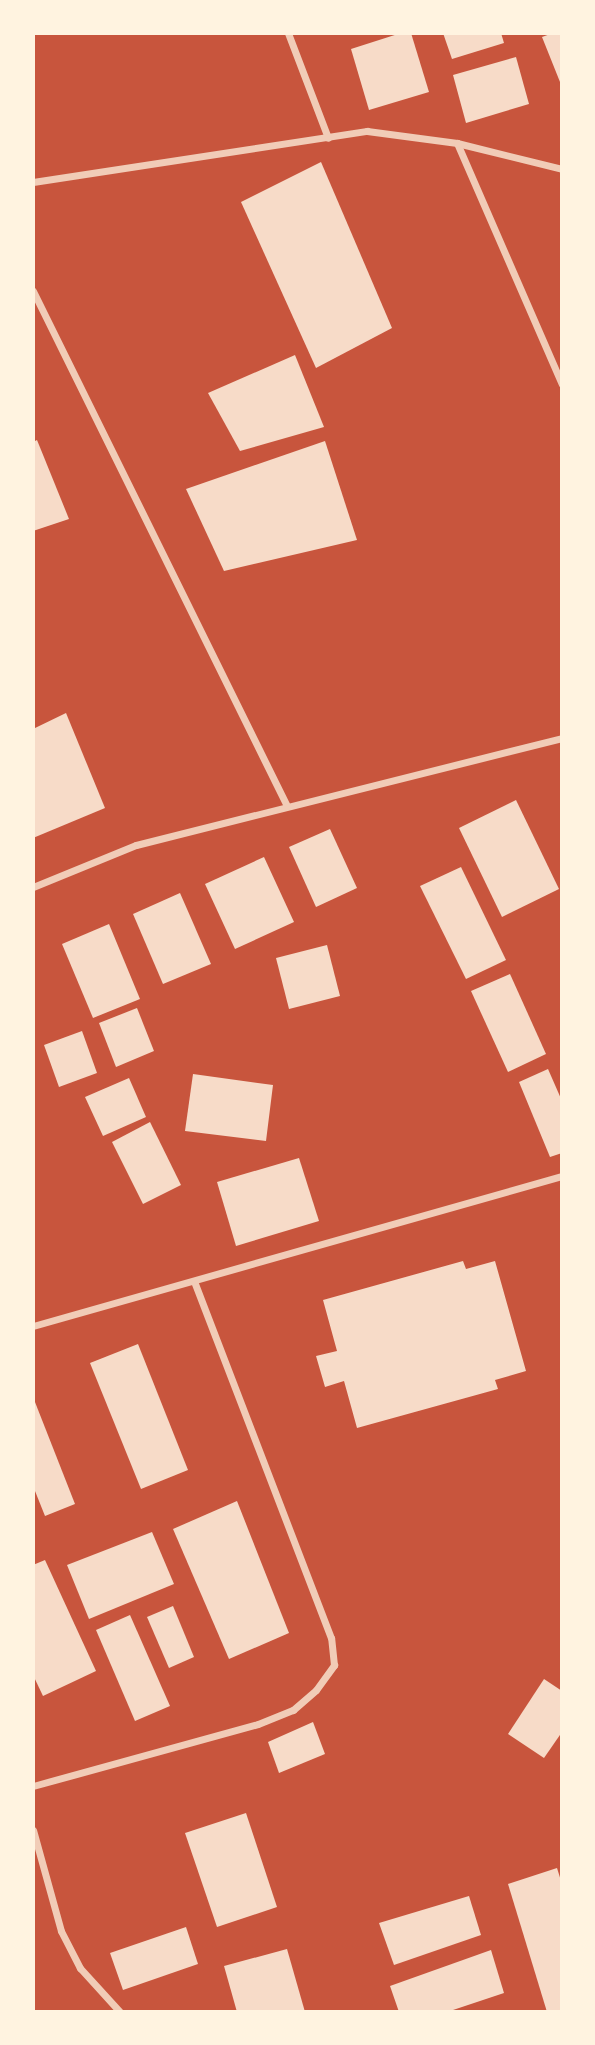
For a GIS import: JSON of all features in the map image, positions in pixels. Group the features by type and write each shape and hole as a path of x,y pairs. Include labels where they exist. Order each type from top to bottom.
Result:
{"street":[{"path":"288,33 328,138"},
{"path":"33,182 328,138 386,132 457,143 562,169"},
{"path":"457,143 562,384"},
{"path":"33,291 287,806"},
{"path":"33,887 136,845 562,738"},
{"path":"33,1326 562,1175"},
{"path":"33,1786 258,1724 293,1710 316,1690 334,1665 331,1638 194,1281"},
{"path":"33,1830 61,1931 80,1968 120,2012"}],"building":[{"path":"401,33 411,33 429,92 369,110 351,49"},
{"path":"443,33 501,33 504,43 452,59"},
{"path":"562,33 562,87 542,37"},
{"path":"516,57 529,104 466,123 453,75"},
{"path":"321,162 392,328 316,368 241,202"},
{"path":"295,355 324,427 240,451 208,393"},
{"path":"37,440 69,519 33,531 33,442"},
{"path":"325,441 357,540 224,571 186,489"},
{"path":"66,713 105,808 33,838 33,729"},
{"path":"516,800 559,889 502,917 459,828"},
{"path":"330,829 357,888 316,907 289,847"},
{"path":"264,857 294,922 235,949 205,884"},
{"path":"461,867 506,960 466,979 420,886"},
{"path":"180,893 211,964 163,984 133,914"},
{"path":"109,924 140,999 93,1018 62,944"},
{"path":"327,945 340,996 289,1009 276,958"},
{"path":"510,974 546,1054 508,1072 471,991"},
{"path":"137,1008 154,1051 116,1067 99,1023"},
{"path":"82,1031 97,1073 59,1087 44,1045"},
{"path":"548,1069 562,1101 562,1153 550,1157 519,1082"},
{"path":"193,1074 273,1085 266,1141 185,1131"},
{"path":"129,1078 146,1117 103,1136 85,1097"},
{"path":"150,1122 181,1185 143,1204 112,1142"},
{"path":"299,1158 319,1221 236,1246 217,1182"},
{"path":"463,1261 466,1269 495,1261 526,1371 495,1380 498,1389 357,1428 344,1381 325,1387 316,1356 337,1351 323,1300"},
{"path":"138,1344 188,1470 141,1489 90,1363"},
{"path":"33,1397 75,1504 45,1516 33,1486"},
{"path":"237,1501 289,1633 229,1659 173,1529"},
{"path":"152,1532 174,1584 89,1619 67,1565"},
{"path":"45,1560 96,1671 43,1696 33,1675 33,1565"},
{"path":"173,1606 194,1657 169,1668 147,1617"},
{"path":"130,1615 170,1706 135,1721 96,1630"},
{"path":"544,1679 562,1691 562,1732 544,1758 508,1734"},
{"path":"313,1722 325,1754 279,1773 268,1742"},
{"path":"246,1813 277,1907 217,1927 185,1833"},
{"path":"557,1868 562,1884 562,2012 547,2012 508,1884"},
{"path":"469,1896 481,1935 394,1965 379,1923"},
{"path":"186,1927 198,1964 123,1990 110,1953"},
{"path":"287,1949 305,2012 237,2012 224,1966"},
{"path":"491,1950 504,1993 447,2012 399,2012 390,1986"}]}
